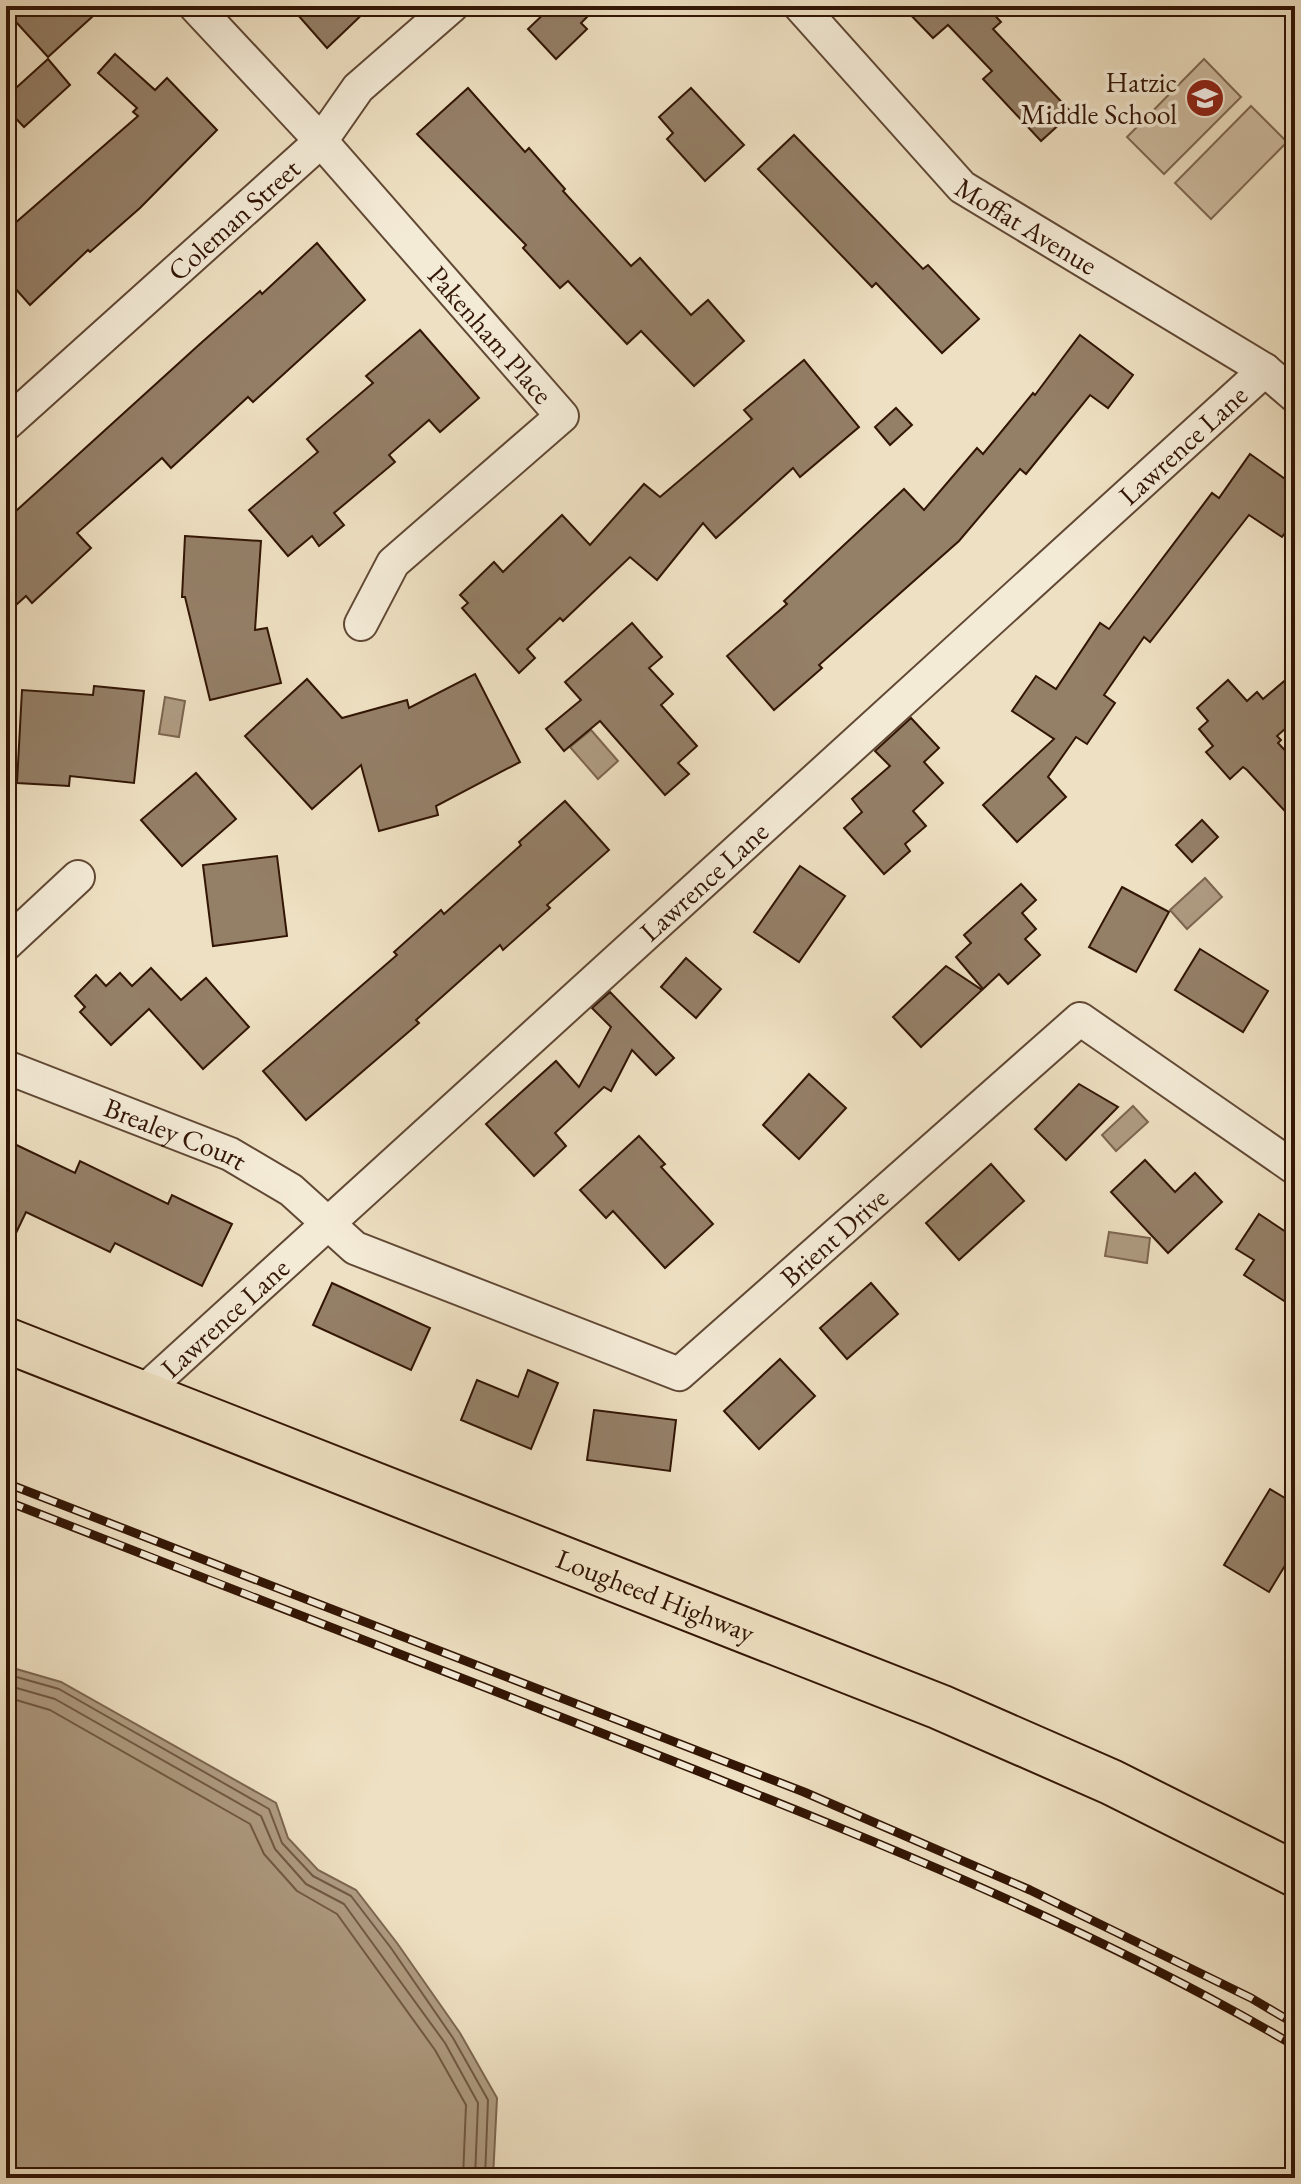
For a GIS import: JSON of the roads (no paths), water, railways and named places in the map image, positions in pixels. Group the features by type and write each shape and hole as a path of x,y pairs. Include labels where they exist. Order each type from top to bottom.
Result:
{"main road":[{"name":"Lougheed Highway","path":"6,1340 940,1707 1111,1782 1295,1874"}],"street":[{"path":"195,6 321,141"},
{"name":"Coleman Street","path":"6,424 321,141 358,88 452,6"},
{"name":"Moffat Avenue","path":"800,6 962,187 1265,370 1295,396"},
{"name":"Pakenham Place","path":"321,141 562,416 393,563 361,624"},
{"name":"Lawrence Lane","path":"142,1393 1265,370"},
{"path":"6,944 78,877"},
{"name":"Brient Drive","path":"328,1226 355,1248 679,1374 1080,1019 1295,1168"},
{"name":"Brealey Court","path":"6,1067 230,1154 291,1190 328,1226"}],"water":[{"path":"165,697 185,701 179,737 159,734"},
{"path":"591,730 618,761 598,779 570,747"},
{"path":"1205,878 1222,897 1187,929 1170,910"},
{"path":"1133,1106 1148,1122 1116,1151 1102,1135"},
{"path":"1109,1232 1150,1238 1147,1263 1105,1256"},
{"path":"6,1666 61,1682 276,1803 288,1838 318,1870 356,1890 460,2033 497,2098 493,2178 6,2178"}],"railway":[{"path":"6,1483 804,1792 1030,1890 1251,1998 1295,2024"},
{"path":"6,1501 900,1853 1140,1962 1295,2046"}],"place":[{"name":"Hatzic Middle School","path":"1205,98"}]}
